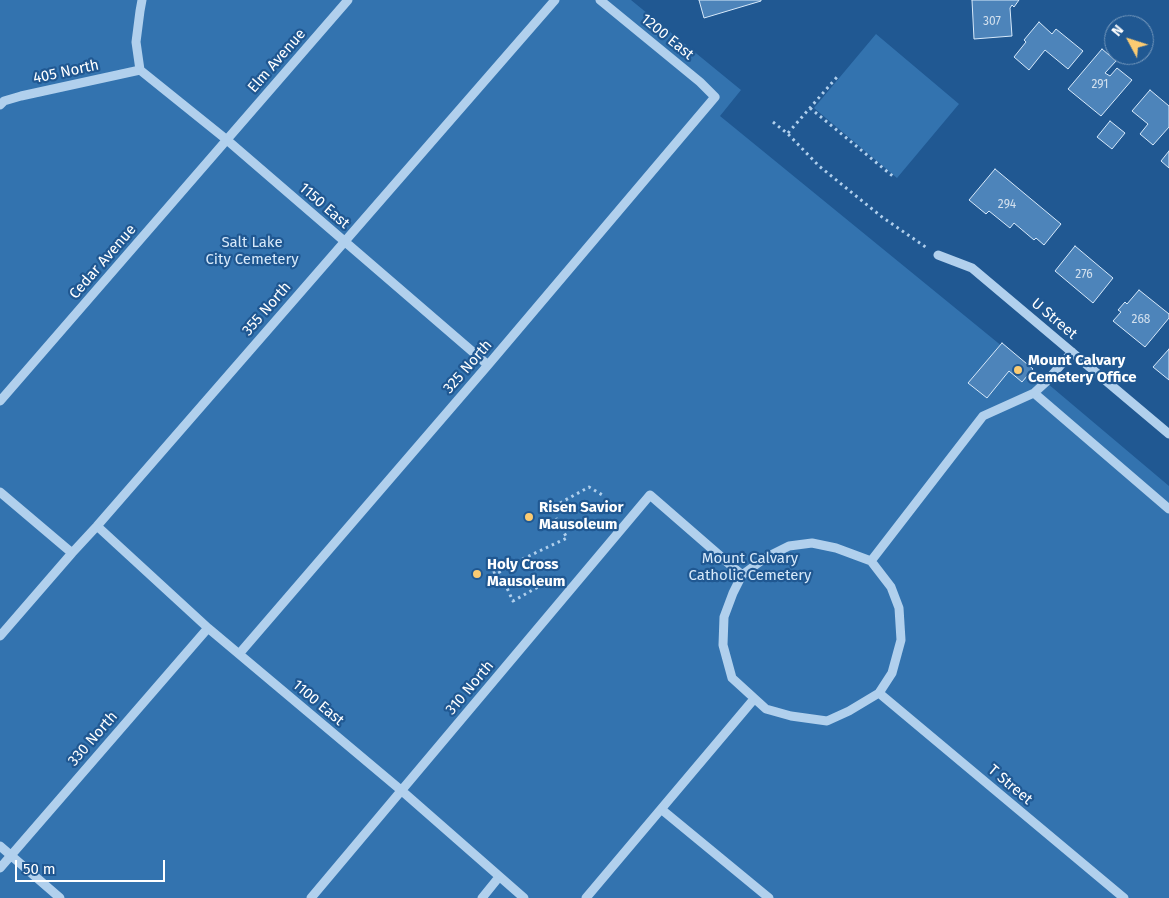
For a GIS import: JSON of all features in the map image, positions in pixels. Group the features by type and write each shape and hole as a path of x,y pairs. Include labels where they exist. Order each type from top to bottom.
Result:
{"street":[{"path":"140,70 136,42 142,0"},
{"name":"Elm Avenue","path":"227,140 348,0"},
{"name":"355 North","path":"0,636 555,0"},
{"name":"1200 East","path":"600,0 700,82 715,97"},
{"name":"405 North","path":"1,100 140,70"},
{"name":"1150 East","path":"140,70 227,140 488,365"},
{"name":"325 North","path":"239,654 488,365 715,97"},
{"name":"Cedar Avenue","path":"0,401 227,140"},
{"name":"U Street","path":"938,255 972,268 1169,434"},
{"path":"871,561 983,416 1034,393 1072,352"},
{"path":"1034,393 1169,509"},
{"path":"0,492 72,553"},
{"name":"310 North","path":"311,898 650,495 742,575"},
{"name":"1100 East","path":"97,526 208,628 402,791 524,898"},
{"path":"812,543 836,548 871,561 891,586 899,608 901,640 892,673 879,693 849,711 827,720 791,716 766,709 754,699 732,678 723,645 724,617 742,575 765,558 789,546 812,543"},
{"name":"330 North","path":"0,868 208,628"},
{"name":"T Street","path":"879,693 1124,898"},
{"path":"586,898 754,699"},
{"path":"661,809 769,898"},
{"path":"0,846 60,898"},
{"path":"482,898 500,877"}],"path":[{"path":"788,134 837,77"},
{"path":"810,108 895,178"},
{"path":"773,122 788,134 819,166 882,216 938,255"},
{"path":"560,503 589,487 604,496"},
{"path":"493,573 567,538 556,518"},
{"path":"498,571 513,600 554,578 571,590"}],"green space":[{"path":"0,0 631,0 741,90 720,116 1041,378 1169,486 1169,898 0,898"},
{"path":"876,34 959,104 897,178 814,108"}],"building":[{"path":"699,0 761,0 761,1 704,18"},
{"path":"972,0 1019,0 1014,7 1012,5 1010,8 1012,36 974,39"},
{"path":"1039,22 1052,34 1056,29 1083,51 1068,69 1045,50 1029,70 1014,57 1026,42 1024,40"},
{"path":"1102,49 1104,51 1104,65 1112,65 1105,73 1110,76 1117,68 1132,80 1101,116 1068,89"},
{"path":"1150,90 1169,106 1169,127 1153,145 1140,134 1148,124 1132,111"},
{"path":"1110,121 1125,133 1112,149 1097,137"},
{"path":"1169,151 1169,168 1161,161"},
{"path":"995,169 1061,224 1044,245 1036,238 1034,240 1014,223 1010,228 989,211 986,214 969,200"},
{"path":"1075,246 1113,278 1093,303 1055,271"},
{"path":"1139,290 1169,314 1169,318 1145,347 1113,321 1121,312 1118,310 1125,302 1127,304"},
{"path":"1002,343 1033,369 1022,382 1009,371 987,398 968,383"},
{"path":"1169,349 1169,380 1153,367"}],"place":[{"name":"Mount Calvary Cemetery Office","path":"1018,370"},
{"name":"Risen Savior Mausoleum","path":"529,517"},
{"name":"Holy Cross Mausoleum","path":"477,574"}],"park label":[{"name":"Salt Lake City Cemetery","path":"252,252"},
{"name":"Mount Calvary Catholic Cemetery","path":"750,568"}]}
